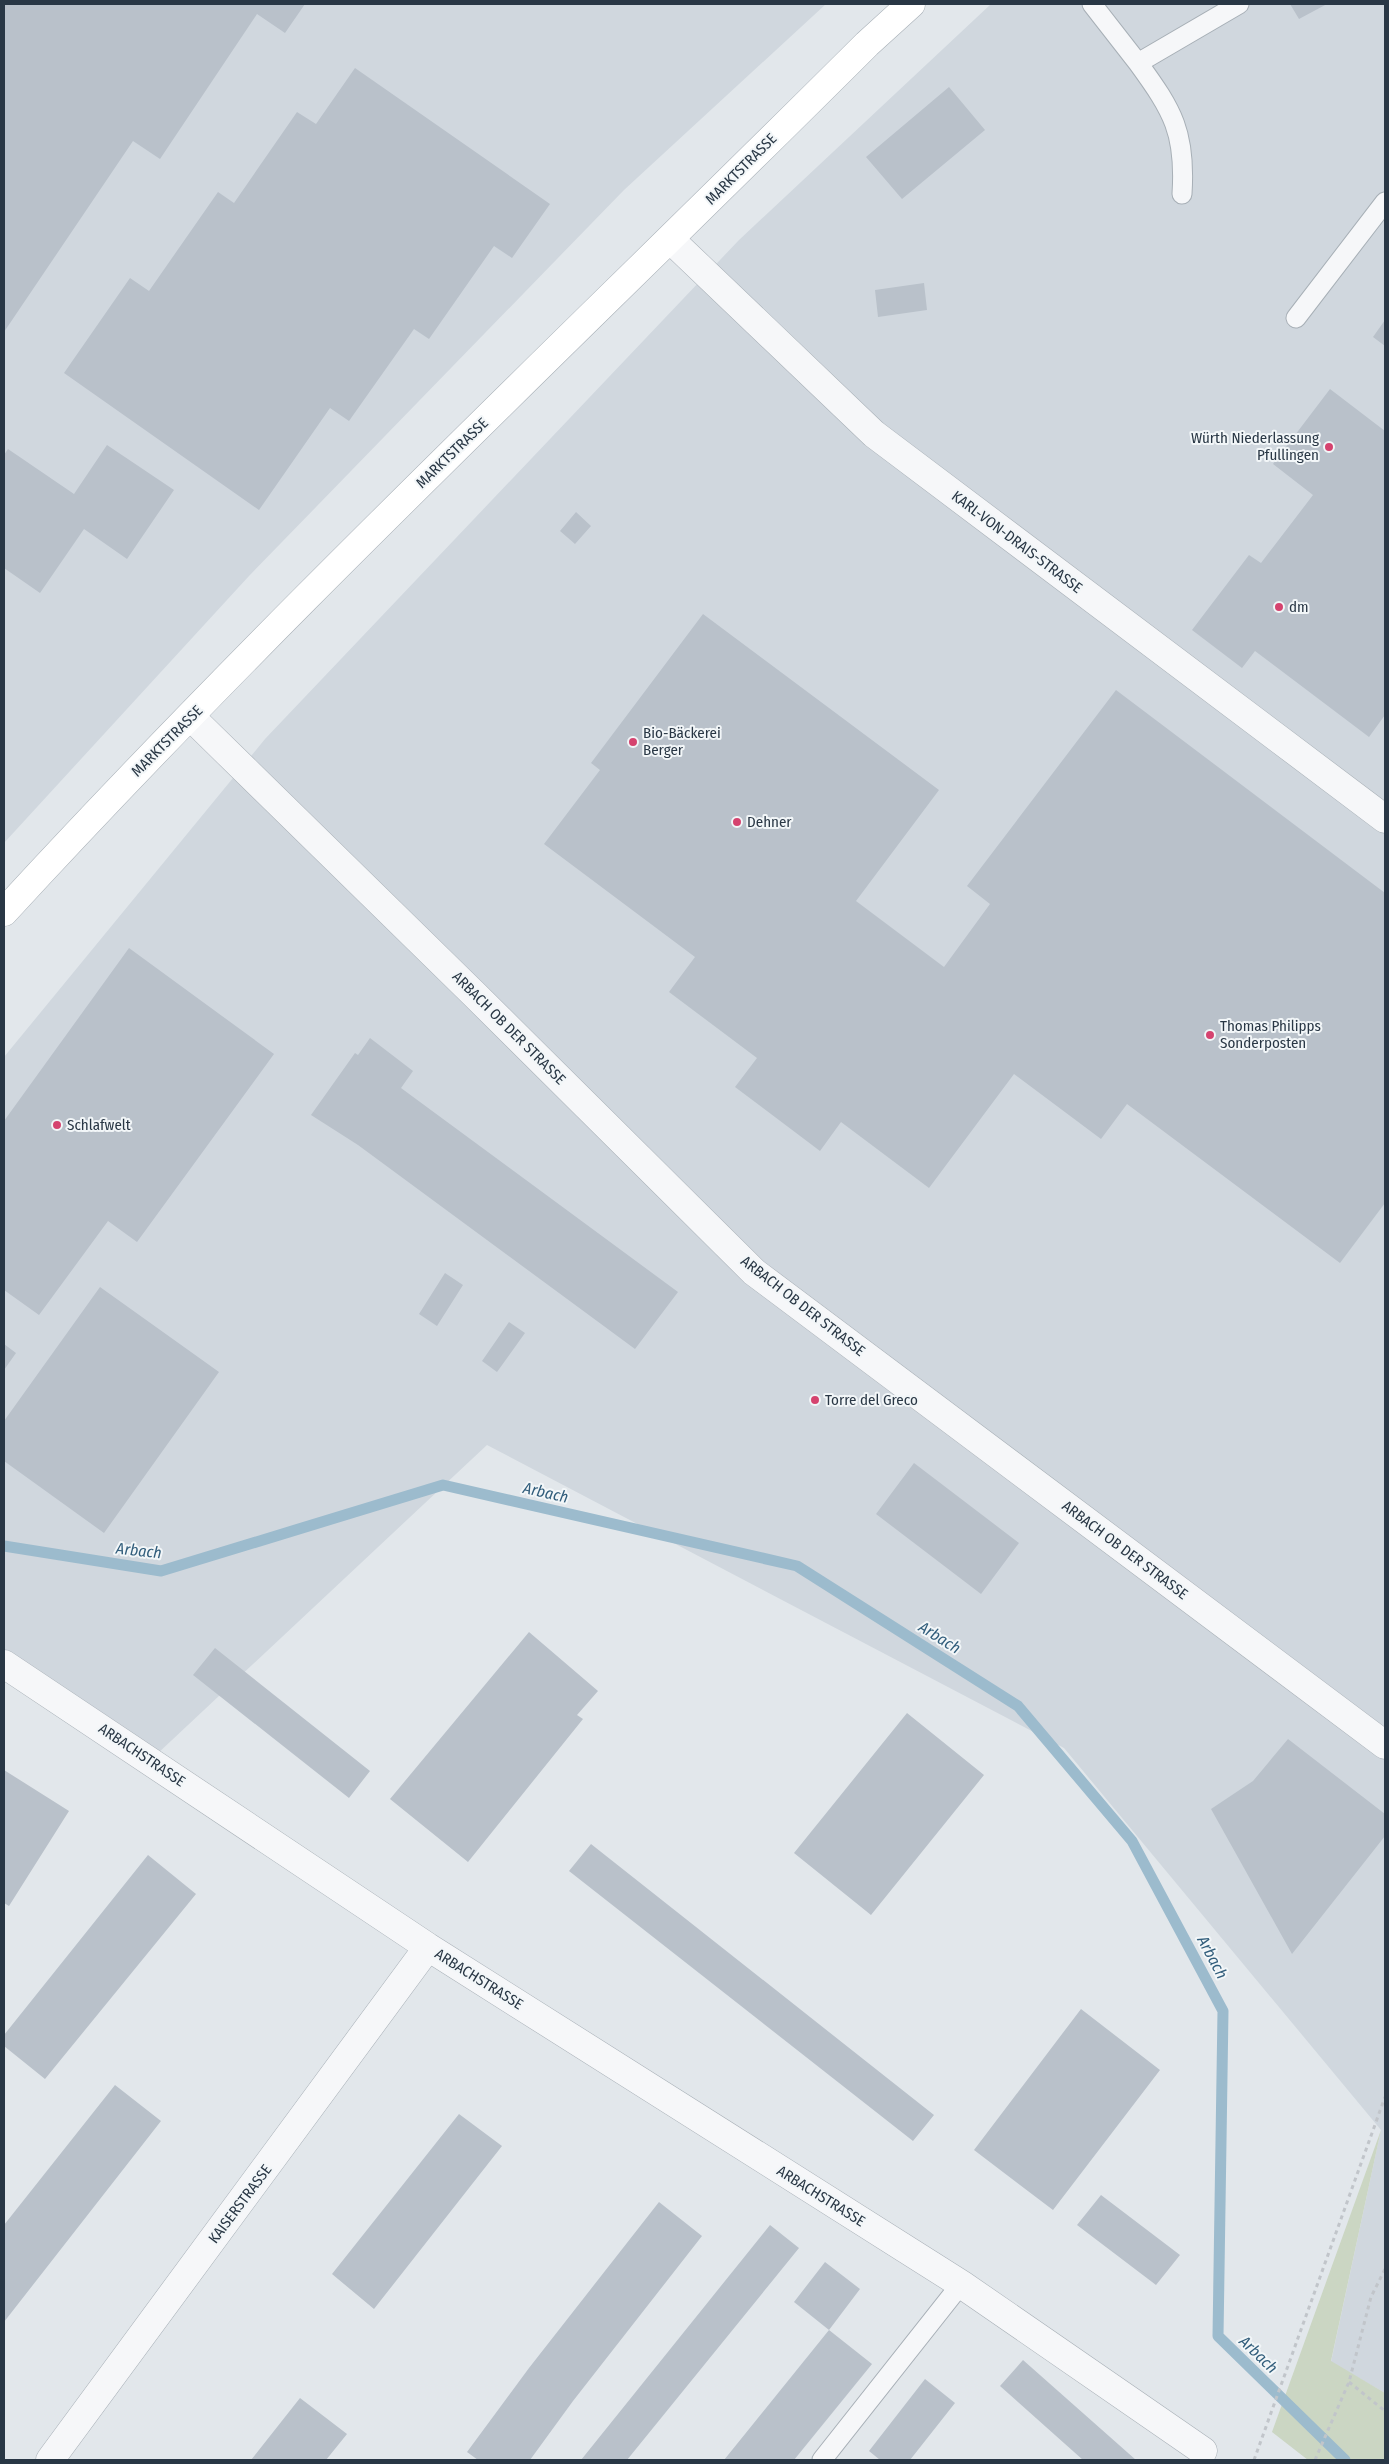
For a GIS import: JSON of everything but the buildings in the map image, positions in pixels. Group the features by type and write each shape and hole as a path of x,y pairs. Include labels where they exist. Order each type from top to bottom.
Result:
{"main road":[{"name":"MARKTSTRASSE","path":"4,912 81,828 344,560 671,240 867,44 911,4"}],"street":[{"name":"KARL-VON-DRAIS-STRASSE","path":"671,240 874,434 1385,819"},
{"name":"ARBACH OB DER STRASSE","path":"191,717 754,1272 1385,1745"},
{"name":"ARBACHSTRASSE","path":"4,1664 428,1947 961,2284 1203,2451"},
{"name":"KAISERSTRASSE","path":"50,2460 428,1947"}],"lane":[{"path":"1092,4 1164,98 1176,123 1184,164 1182,194"},
{"path":"1138,63 1239,4"},
{"path":"1296,318 1385,202"},
{"path":"822,2460 961,2284"}],"path":[{"path":"1254,2460 1385,2097"},
{"path":"1315,2460 1349,2382 1371,2297 1385,2269"},
{"path":"1349,2382 1385,2410"}],"shaded area":[{"path":"4,4 826,4 624,190 249,576 4,843"},
{"path":"991,4 1385,4 1385,2393 1331,2362 1381,2130 1064,1748 487,1445 156,1755 4,1679 4,1057 265,739 739,240"}],"green space":[{"path":"1381,2130 1331,2361 1385,2393 1385,2460 1308,2460 1272,2432"}],"waterway":[{"name":"Arbach","path":"4,1546 161,1571 443,1485 797,1566 1018,1706 1132,1841 1223,2011 1218,2336 1345,2460"}],"place":[{"name":"Würth Niederlassung Pfullingen","path":"1329,447"},
{"name":"dm","path":"1279,607"},
{"name":"Bio-Bäckerei Berger","path":"633,742"},
{"name":"Dehner","path":"737,822"},
{"name":"Thomas Philipps Sonderposten","path":"1210,1035"},
{"name":"Schlafwelt","path":"57,1125"},
{"name":"Torre del Greco","path":"815,1400"}]}
